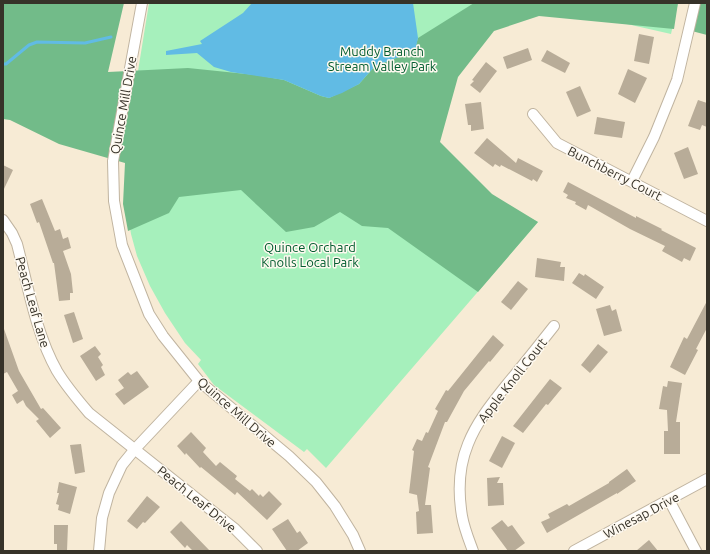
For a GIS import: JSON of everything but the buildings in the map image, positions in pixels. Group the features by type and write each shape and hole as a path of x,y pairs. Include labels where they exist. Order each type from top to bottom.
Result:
{"street":[{"name":"Quince Mill Drive","path":"142,3 113,161 114,201 122,245 149,314 163,336 199,381 289,456 316,482 335,506 353,535 360,551"},
{"path":"632,182 654,137 677,80 694,3"},
{"name":"Bunchberry Court","path":"533,114 557,143 707,221"},
{"name":"Peach Leaf Lane","path":"3,220 12,233 17,244 39,328 57,370 69,389 89,412 135,449"},
{"name":"Apple Knoll Court","path":"473,551 465,530 460,500 462,464 468,444 475,429 488,409 554,326"},
{"path":"99,551 102,518 109,493 122,465 135,449 199,381"},
{"name":"Peach Leaf Drive","path":"135,449 235,529 257,551"},
{"name":"Winesap Drive","path":"574,551 707,479"},
{"path":"669,500 696,551"}],"green space":[{"path":"3,3 124,3 108,72 188,68 256,75 284,80 329,98 359,84 375,66 414,51 418,38 474,3 678,3 674,29 539,16 494,31 458,77 440,142 492,194 538,222 478,292 388,228 362,226 340,212 314,227 286,232 241,190 179,197 169,213 128,231 123,204 125,163 59,144 10,120 3,119"},
{"name":"Quince Orchard Knolls Local Park","path":"149,3 678,3 671,34 596,17 517,12 475,28 424,125 491,198 538,222 326,468 307,449 304,452 214,385 198,364 201,360 185,343 165,313 150,286 137,256 127,210 141,71 138,71"},
{"path":"695,3 707,3 707,35 688,30"}],"water":[{"path":"252,3 413,3 418,38 415,51 375,66 359,84 329,98 284,80 231,72 214,67 197,53 166,55 166,51 202,44 200,41 243,13"}],"waterway":[{"path":"3,64 6,64 29,45 37,42 85,43 111,37"}],"park label":[{"name":"Muddy Branch Stream Valley Park","path":"382,58"}]}
